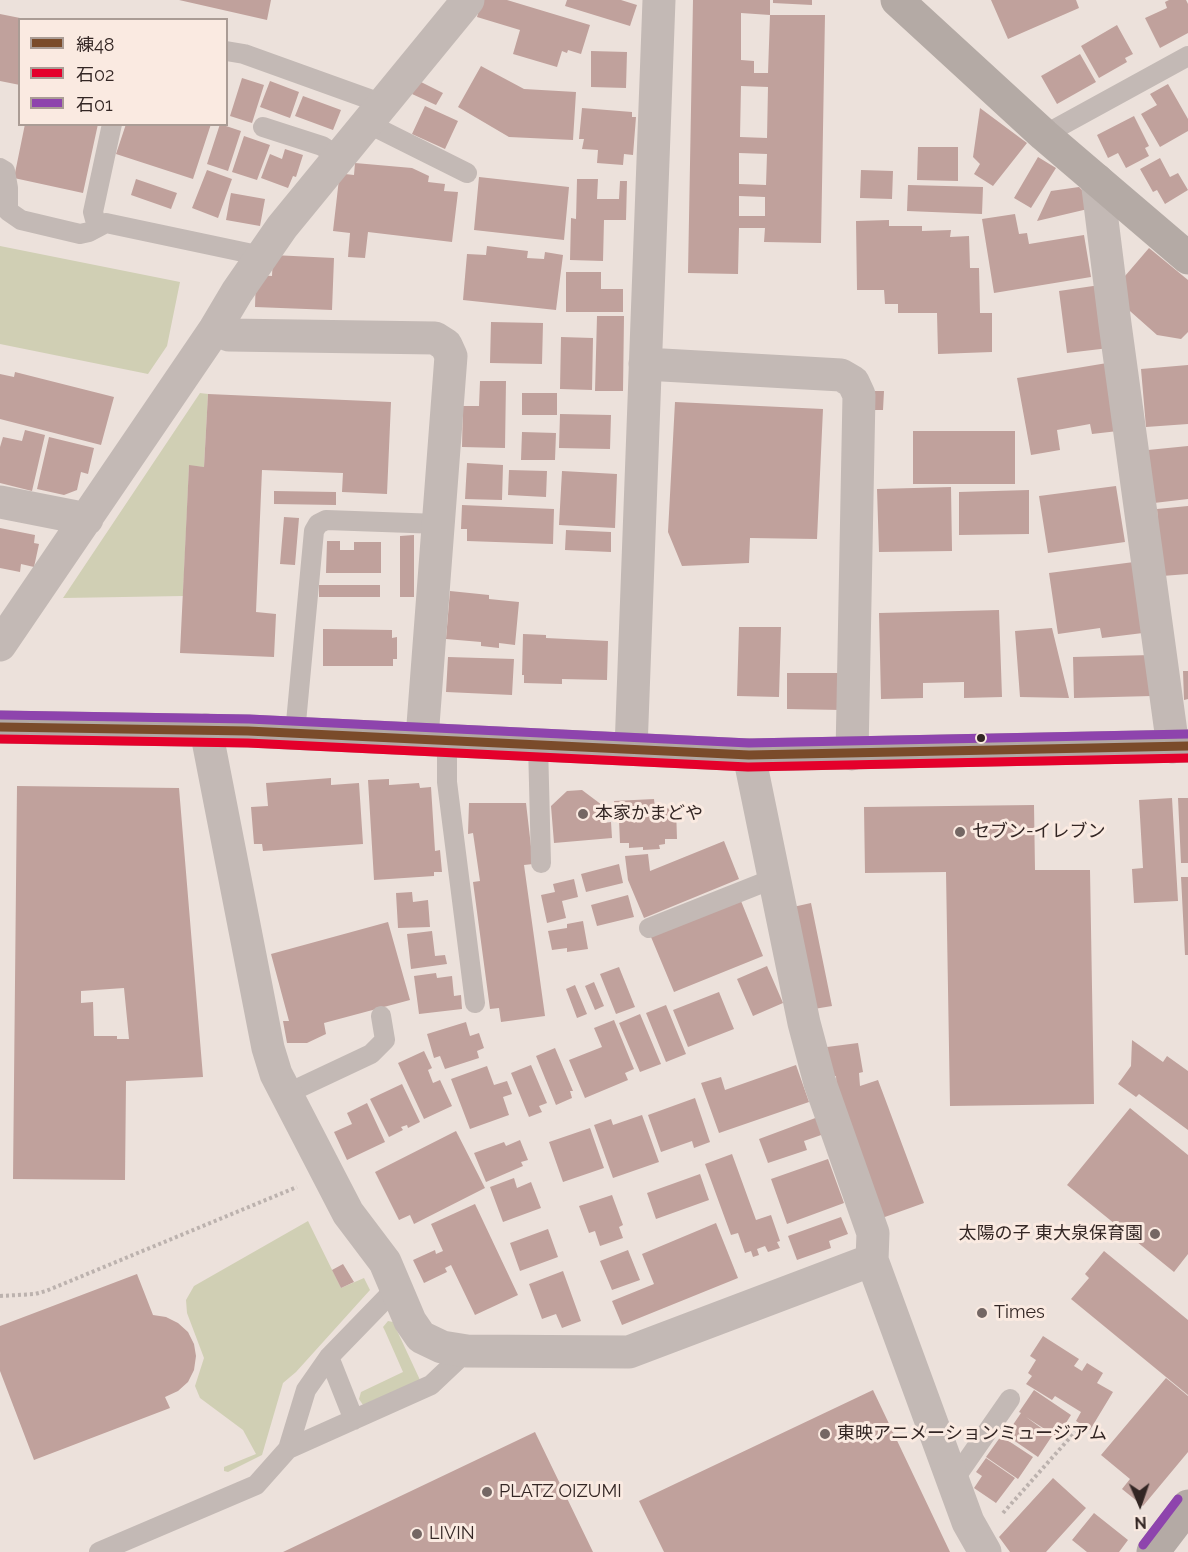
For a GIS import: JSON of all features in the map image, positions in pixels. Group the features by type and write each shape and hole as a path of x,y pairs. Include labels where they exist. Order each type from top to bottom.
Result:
{"main road":[{"path":"0,727 206,729 749,755 1180,746"}],"street":[{"path":"0,645 282,227 468,0"},
{"path":"631,749 659,0"},
{"path":"910,3 1044,135 1097,180 1181,243"},
{"path":"1097,180 1115,324 1180,746"},
{"path":"215,329 230,335 435,338 446,345 451,356 439,524 435,739"},
{"path":"645,364 841,375 853,382 859,395 852,754"},
{"path":"0,502 87,519"},
{"path":"206,729 268,1048 276,1074 348,1213 385,1262 410,1321 421,1338 442,1347 467,1351 629,1352 872,1260"},
{"path":"749,755 804,1023 820,1083 873,1233 872,1260 968,1522 982,1546"},
{"path":"1153,1552 1188,1506"}],"lane":[{"path":"228,51 243,54 375,113 467,173"},
{"path":"1044,135 1188,56"},
{"path":"97,226 93,212 112,126"},
{"path":"263,127 322,146 339,157"},
{"path":"0,168 5,171 8,211 21,220 80,234 106,223 262,256"},
{"path":"295,733 314,531 318,524 326,520 439,524"},
{"path":"435,739 447,782 475,1003"},
{"path":"538,744 541,863"},
{"path":"649,928 774,878"},
{"path":"286,1094 371,1054 385,1040 381,1016"},
{"path":"288,1449 306,1390 329,1357 395,1289"},
{"path":"99,1552 256,1485 288,1449 431,1385 467,1351"},
{"path":"329,1357 354,1420"},
{"path":"953,1481 1010,1399"}],"path":[{"path":"0,1296 46,1292 328,1174"},
{"path":"982,1546 1075,1432"}],"green space":[{"path":"0,246 180,282 167,346 148,374 0,344"},
{"path":"200,393 208,394 204,467 189,466 183,596 63,598"},
{"path":"308,1221 341,1288 364,1278 370,1290 296,1372 283,1383 262,1455 228,1472 224,1471 224,1467 256,1454 243,1430 200,1398 195,1386 204,1358 187,1313 186,1300 194,1286"},
{"path":"388,1321 393,1322 420,1380 363,1405 359,1399 361,1392 403,1372 383,1327"}],"building":[{"path":"179,0 271,0 267,20"},
{"path":"482,0 507,0 590,25 581,54 568,50 567,53 562,51 557,67 513,54 520,30 477,17"},
{"path":"567,0 621,0 637,5 630,26 565,6"},
{"path":"693,0 770,0 770,15 825,15 821,243 764,242 765,228 739,228 738,274 688,273","holes":["741,13 770,15 768,73 754,73 754,61 741,60","741,86 768,87 767,138 740,137","739,153 767,154 766,185 739,184","739,196 765,197 765,216 739,216"]},
{"path":"773,0 812,0 812,5 773,3"},
{"path":"991,0 1076,0 1079,8 1008,39"},
{"path":"1186,0 1188,33 1160,48 1145,18 1167,8 1165,2"},
{"path":"0,14 20,18 18,18 18,85 0,81"},
{"path":"1117,25 1133,54 1125,58 1127,62 1099,78 1081,46"},
{"path":"591,51 627,52 626,88 591,87"},
{"path":"1080,54 1096,82 1057,104 1041,76"},
{"path":"481,66 524,89 576,92 573,140 509,137 458,107"},
{"path":"242,78 264,85 252,123 230,116"},
{"path":"270,81 299,92 290,118 260,107"},
{"path":"419,81 443,93 436,105 412,94"},
{"path":"1168,84 1188,119 1188,131 1160,147 1141,114 1157,105 1150,94"},
{"path":"303,96 341,110 333,130 295,116"},
{"path":"425,106 458,121 445,149 412,134"},
{"path":"582,108 632,112 632,117 636,117 633,155 624,154 623,165 597,163 598,150 582,149 584,139 579,139"},
{"path":"980,108 1027,143 993,186 974,174 980,164 973,157"},
{"path":"1134,116 1149,146 1145,148 1149,156 1126,168 1118,153 1108,158 1097,135"},
{"path":"25,126 98,126 83,193 14,178"},
{"path":"125,126 210,126 193,179 116,154"},
{"path":"219,126 241,131 228,171 207,164"},
{"path":"244,136 270,145 257,180 232,172"},
{"path":"918,147 958,147 958,181 917,180"},
{"path":"285,149 303,155 296,177 293,176 288,188 261,178 270,154 282,159"},
{"path":"1038,157 1056,168 1031,208 1014,198"},
{"path":"1160,158 1170,177 1178,173 1188,190 1165,204 1157,190 1153,192 1140,169"},
{"path":"355,163 412,168 429,176 428,182 445,184 444,191 458,192 452,242 368,232 365,258 348,257 350,233 333,231 339,179 345,174 354,175"},
{"path":"207,170 232,179 218,218 192,208"},
{"path":"861,170 893,171 892,199 860,198"},
{"path":"479,177 569,187 564,240 474,230"},
{"path":"136,179 177,193 171,209 131,195"},
{"path":"577,179 598,179 597,199 619,199 620,181 627,181 626,220 604,220 603,261 570,260 571,218 576,219"},
{"path":"908,185 983,187 982,214 907,211"},
{"path":"1079,187 1090,198 1092,208 1037,221 1051,191"},
{"path":"231,193 265,199 260,226 226,220"},
{"path":"1015,214 1019,234 1027,233 1029,244 1084,235 1091,277 994,293 982,219"},
{"path":"889,220 889,226 922,226 922,231 951,230 950,237 969,236 970,268 979,268 980,313 992,313 992,352 938,354 937,313 898,313 898,304 885,304 884,290 857,290 856,221"},
{"path":"487,246 528,251 527,258 544,259 545,252 563,255 556,310 463,300 467,254 486,255"},
{"path":"1149,248 1188,280 1188,332 1181,339 1157,335 1122,304 1125,276"},
{"path":"273,255 334,258 332,310 255,307 256,275 272,276"},
{"path":"566,272 601,272 601,289 623,289 623,312 566,312"},
{"path":"1100,285 1109,348 1067,353 1059,291"},
{"path":"597,316 624,316 623,391 595,391"},
{"path":"491,322 543,323 542,364 490,363"},
{"path":"561,337 593,338 592,390 560,389"},
{"path":"1107,363 1118,431 1092,434 1090,424 1057,430 1060,450 1031,455 1017,378"},
{"path":"1188,365 1188,424 1146,427 1141,369"},
{"path":"15,372 114,397 101,445 0,419 0,374 14,377"},
{"path":"480,381 506,381 505,448 462,447 463,406 479,406"},
{"path":"874,391 884,391 883,410 874,410"},
{"path":"522,393 557,393 557,415 522,415"},
{"path":"208,394 391,402 387,494 342,492 343,473 262,470 256,612 276,614 274,657 180,653 189,465 204,467"},
{"path":"675,402 823,409 817,539 750,538 749,563 682,566 668,532"},
{"path":"560,414 611,415 610,449 559,448"},
{"path":"25,430 45,435 32,491 0,483 0,447 3,437 22,441"},
{"path":"913,431 1015,431 1015,484 913,484"},
{"path":"522,432 556,433 555,460 521,460"},
{"path":"49,437 94,448 88,474 81,472 77,490 64,495 37,489"},
{"path":"1188,446 1188,499 1154,503 1148,450"},
{"path":"467,463 503,465 502,500 465,499"},
{"path":"509,470 547,471 546,497 508,495"},
{"path":"562,471 617,474 615,528 559,525"},
{"path":"1116,486 1125,542 1048,553 1039,496"},
{"path":"951,487 952,551 879,552 877,489"},
{"path":"1029,490 1029,534 959,535 959,492"},
{"path":"274,491 336,492 336,505 274,504"},
{"path":"462,505 554,509 553,544 467,541 467,529 461,529"},
{"path":"1188,506 1188,574 1162,576 1157,509"},
{"path":"284,517 299,518 295,565 280,564"},
{"path":"0,528 35,535 34,543 39,544 34,567 21,564 20,572 0,568"},
{"path":"566,530 611,532 611,552 565,550"},
{"path":"414,535 414,597 400,597 400,536"},
{"path":"327,541 340,541 340,550 354,550 354,542 381,542 381,573 326,573"},
{"path":"1134,562 1143,633 1102,638 1100,628 1058,634 1049,573"},
{"path":"319,585 380,585 380,597 319,597"},
{"path":"450,591 489,595 489,599 519,602 515,645 499,643 499,648 481,646 481,642 446,639"},
{"path":"999,610 1002,697 964,698 964,682 923,683 923,698 881,699 879,613"},
{"path":"739,627 781,627 779,697 737,696"},
{"path":"1052,628 1069,698 1020,697 1015,631"},
{"path":"323,629 392,630 392,638 397,637 397,659 393,659 393,666 323,666"},
{"path":"523,634 546,635 546,638 608,641 607,680 562,679 562,684 524,683 524,675 522,675"},
{"path":"1151,655 1152,696 1074,698 1073,657"},
{"path":"448,657 514,659 512,695 446,692"},
{"path":"1183,671 1188,671 1188,699 1184,700"},
{"path":"787,673 841,673 841,710 787,709"},
{"path":"331,778 331,785 359,783 363,844 263,851 262,844 254,844 251,807 268,806 266,783"},
{"path":"389,779 389,785 419,783 420,788 431,787 435,851 440,850 442,872 434,872 434,876 374,880 368,780"},
{"path":"17,786 179,788 203,1077 126,1081 125,1180 13,1179","holes":["124,988 129,1039 117,1039 117,1036 94,1036 93,1002 81,1003 81,991"]},
{"path":"582,790 602,805 603,823 611,822 612,838 554,843 551,806 567,791"},
{"path":"1172,798 1178,901 1134,903 1132,869 1143,868 1139,800"},
{"path":"1178,798 1188,798 1188,863 1181,863"},
{"path":"654,799 655,809 676,808 677,839 665,839 665,844 659,845 660,849 629,848 629,843 620,843 619,820 616,820 614,801"},
{"path":"469,803 526,803 533,864 524,865 545,1016 501,1022 499,1008 490,1009 473,882 480,881 473,833 468,834"},
{"path":"1034,805 1035,870 1090,870 1094,1104 950,1106 946,872 865,873 864,807"},
{"path":"724,841 739,879 644,918 628,880 625,856 648,854 650,871"},
{"path":"619,864 623,883 586,892 581,874"},
{"path":"1181,877 1188,877 1188,955 1185,955"},
{"path":"574,879 578,897 562,901 566,918 547,923 541,895 555,892 553,884"},
{"path":"412,892 413,902 428,900 430,927 398,928 396,893"},
{"path":"628,895 634,917 597,926 591,905"},
{"path":"741,901 763,956 674,992 651,937"},
{"path":"811,903 832,1006 814,1009 793,907"},
{"path":"583,921 588,949 567,952 567,948 552,950 548,931 567,928 567,924"},
{"path":"388,922 410,1000 324,1023 326,1034 307,1043 287,1043 283,1021 289,1021 271,954"},
{"path":"432,931 435,956 445,955 447,964 411,969 407,934"},
{"path":"767,966 783,1003 753,1016 737,979"},
{"path":"619,967 635,1007 616,1014 600,974"},
{"path":"436,973 437,978 452,976 454,996 461,995 462,1009 419,1014 414,976"},
{"path":"594,982 604,1006 595,1010 585,986"},
{"path":"575,985 587,1014 577,1018 566,989"},
{"path":"719,992 734,1029 688,1047 673,1010"},
{"path":"666,1005 686,1054 666,1062 646,1013"},
{"path":"640,1014 661,1064 640,1072 619,1023"},
{"path":"614,1020 634,1069 625,1073 628,1080 585,1098 569,1060 602,1047 594,1028"},
{"path":"466,1022 470,1036 479,1033 484,1048 477,1051 479,1058 445,1069 440,1056 434,1058 427,1034"},
{"path":"1132,1040 1163,1062 1167,1056 1188,1071 1188,1130 1139,1094 1136,1097 1118,1084 1131,1066"},
{"path":"858,1043 863,1072 859,1073 860,1086 878,1080 924,1203 882,1218 837,1095 836,1076 831,1076 827,1047"},
{"path":"555,1048 573,1091 570,1091 572,1098 556,1105 536,1056"},
{"path":"424,1051 432,1068 428,1070 433,1083 440,1080 452,1106 424,1119 398,1063"},
{"path":"531,1065 547,1103 539,1106 542,1112 529,1117 511,1073"},
{"path":"796,1065 809,1102 719,1133 701,1083 721,1077 725,1090"},
{"path":"487,1066 494,1085 507,1081 512,1094 503,1097 509,1115 470,1129 451,1079"},
{"path":"402,1084 420,1122 408,1128 407,1125 401,1127 403,1130 389,1137 370,1099"},
{"path":"695,1098 710,1142 694,1148 692,1141 661,1152 648,1115"},
{"path":"367,1103 385,1142 347,1160 334,1132 352,1124 347,1113"},
{"name":"太陽の子 東大泉保育園","path":"1130,1108 1188,1155 1188,1254 1174,1272 1067,1185"},
{"path":"642,1115 659,1162 613,1178 594,1125 611,1119 613,1125"},
{"path":"818,1117 824,1134 804,1141 807,1150 768,1163 759,1139"},
{"path":"590,1128 604,1168 563,1182 549,1142"},
{"path":"456,1131 485,1188 414,1224 410,1215 399,1220 375,1172"},
{"path":"520,1140 528,1160 521,1162 523,1166 486,1182 474,1153 504,1142 506,1146"},
{"path":"732,1154 756,1220 771,1215 780,1241 777,1242 780,1248 768,1252 765,1246 757,1249 759,1255 753,1257 751,1251 745,1253 738,1233 731,1235 705,1164"},
{"path":"828,1159 844,1203 787,1224 771,1179"},
{"path":"700,1174 709,1200 656,1219 647,1193"},
{"path":"514,1178 517,1188 531,1182 541,1208 503,1222 490,1187"},
{"path":"612,1195 623,1225 619,1227 623,1238 600,1246 595,1231 589,1233 579,1206"},
{"path":"475,1204 518,1295 475,1315 451,1265 445,1268 447,1272 424,1283 413,1260 435,1250 436,1254 443,1251 431,1224"},
{"path":"841,1217 848,1234 829,1241 831,1248 797,1260 788,1236"},
{"path":"716,1223 738,1278 622,1325 612,1301 654,1284 642,1254"},
{"path":"548,1229 558,1257 520,1271 510,1243"},
{"path":"628,1250 640,1280 612,1290 600,1261"},
{"path":"1104,1251 1188,1320 1188,1395 1071,1299 1089,1278 1085,1274"},
{"path":"343,1264 354,1282 341,1288 332,1270"},
{"path":"563,1271 581,1321 562,1328 556,1314 542,1319 529,1284"},
{"path":"137,1274 153,1315 166,1317 178,1323 188,1332 194,1344 196,1356 194,1370 188,1382 178,1391 165,1397 170,1408 34,1460 0,1371 0,1326"},
{"path":"1043,1336 1079,1359 1074,1366 1082,1371 1087,1363 1103,1373 1097,1383 1113,1392 1090,1430 1076,1421 1081,1412 1055,1396 1052,1400 1026,1384 1032,1376 1028,1373 1036,1360 1030,1356"},
{"path":"1166,1378 1188,1396 1188,1452 1143,1506 1122,1489 1130,1479 1101,1455"},
{"path":"873,1390 950,1552 664,1552 639,1501"},
{"path":"1034,1390 1071,1415 1057,1437 1026,1417 1052,1436 1038,1457 1006,1435"},
{"name":"PLATZ OIZUMI","path":"535,1432 593,1552 283,1552"},
{"path":"1001,1436 1033,1457 1018,1479 986,1457"},
{"path":"986,1458 1015,1478 996,1503 974,1488 982,1476 976,1472"},
{"path":"1053,1478 1086,1508 1046,1552 1010,1552 999,1537"},
{"path":"1094,1513 1128,1540 1119,1552 1087,1552 1072,1540"}],"transit line":[{"name":"石01","path":"0,715 249,719 749,743 1188,734"},
{"name":"練48","path":"0,727 248,731 749,755 1188,746"},
{"name":"石02","path":"0,739 248,743 748,767 1188,758"},
{"name":"石01","path":"1143,1545 1178,1499"}],"place":[{"name":"本家かまどや","path":"583,814"},
{"name":"セブン-イレブン","path":"960,832"},
{"name":"太陽の子 東大泉保育園","path":"1155,1234"},
{"name":"Times","path":"982,1313"},
{"name":"東映アニメーションミュージアム","path":"825,1434"},
{"name":"PLATZ OIZUMI","path":"487,1492"},
{"name":"LIVIN","path":"417,1534"}]}
